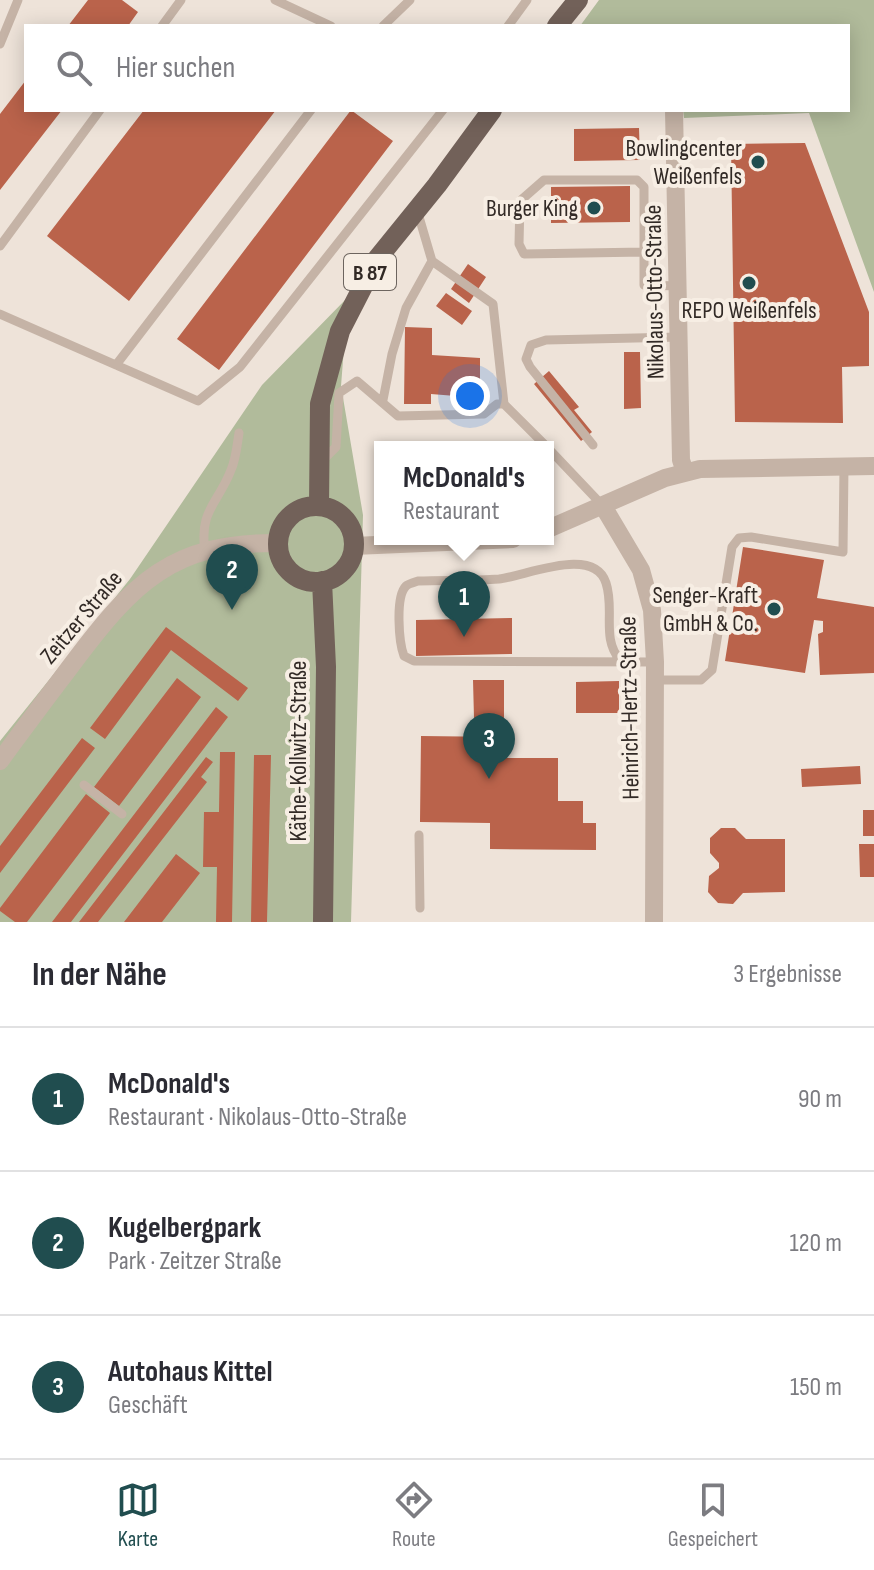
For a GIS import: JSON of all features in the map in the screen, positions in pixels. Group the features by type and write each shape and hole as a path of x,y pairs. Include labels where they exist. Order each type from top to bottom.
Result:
{"main road":[{"path":"559,24 578,0"},
{"name":"B 87","path":"319,506 320,404 340,331 377,259 490,112"},
{"path":"319,506 333,510 344,519 352,532 354,546 351,559 334,577 307,581 288,570 278,543 282,528 291,516 304,508 319,506"},
{"name":"Käthe-Kollwitz-Straße","path":"322,581 326,667 323,922"}],"street":[{"name":"Nikolaus-Otto-Straße","path":"674,112 681,460 685,472"},
{"path":"554,526 665,478 700,469 874,466"},
{"name":"Heinrich-Hertz-Straße","path":"603,506 626,541 648,589 652,610 654,922"},
{"name":"Zeitzer Straße","path":"0,761 100,627 138,586 166,567 205,551 233,545 278,543"},
{"path":"354,546 377,545"}],"lane":[{"path":"0,43 18,0"},
{"path":"163,24 181,0"},
{"path":"275,0 327,24"},
{"path":"385,24 410,0"},
{"path":"509,24 527,0"},
{"path":"0,246 99,112"},
{"path":"116,365 309,112"},
{"path":"0,314 198,401 240,367 441,112"},
{"path":"644,252 524,254 519,244 520,201 544,180 637,180 644,187 644,252 644,285 678,286"},
{"path":"417,210 432,261 493,304 504,404 540,441"},
{"path":"383,400 392,354 406,308 432,261"},
{"path":"593,445 530,367 526,359 531,345 546,340 680,337"},
{"path":"319,464 336,447 339,393 357,381 383,400 398,416 484,414 497,404 504,404"},
{"path":"205,551 205,517 232,469 239,433"},
{"path":"554,455 603,506"},
{"path":"620,660 610,649 606,581 596,568 580,564 546,567 514,577 418,581 407,585 400,595 400,645 404,656 414,661 620,660 654,671 701,680 712,670 732,547 739,538 751,537 843,552 844,466"},
{"path":"84,785 122,814"},
{"path":"419,835 420,908"}],"green space":[{"path":"599,0 874,0 874,292 809,113 684,118 683,112 850,112 850,24 581,24"},
{"path":"348,297 341,386 363,515 351,922 0,922 0,741 130,579 262,385"}],"building":[{"path":"88,0 122,0 138,12 129,24 70,24"},
{"path":"24,83 24,112 60,112 0,190 0,114"},
{"path":"142,112 274,112 129,301 47,236"},
{"path":"349,112 393,141 219,370 177,339"},
{"path":"639,128 640,160 574,161 574,129"},
{"path":"805,143 869,312 869,366 842,367 843,423 735,422 731,144"},
{"path":"630,186 630,222 551,223 551,187"},
{"path":"468,264 486,277 469,303 451,289"},
{"path":"446,293 472,311 462,325 436,306"},
{"path":"405,327 432,328 432,355 480,358 480,398 431,394 431,404 404,404"},
{"path":"624,352 640,352 641,408 624,409"},
{"path":"549,371 579,407 574,410 592,432 581,441 534,384"},
{"name":"Senger-Kraft GmbH & Co.","path":"743,547 824,560 817,598 874,607 874,673 820,675 818,634 823,632 823,621 814,620 805,673 725,661"},
{"path":"512,618 512,654 416,656 416,620"},
{"path":"166,627 248,688 238,701 171,650 105,739 90,728"},
{"path":"177,678 201,697 119,806 94,787"},
{"path":"473,680 504,680 504,718 474,718"},
{"path":"619,681 619,713 576,713 576,682"},
{"path":"216,707 228,717 71,922 52,922"},
{"path":"421,736 504,737 504,758 558,758 558,801 583,801 583,823 596,823 596,850 490,849 490,823 420,822"},
{"path":"82,738 95,748 0,873 0,846"},
{"path":"220,752 235,752 232,922 216,922 217,867 203,867 204,812 219,812"},
{"path":"254,755 271,755 267,922 251,922"},
{"path":"206,757 213,762 201,777 207,782 98,922 79,922"},
{"path":"860,766 861,784 802,787 801,769"},
{"path":"86,794 110,813 27,922 15,922 0,908"},
{"path":"863,810 874,810 874,836 863,836"},
{"path":"721,828 735,828 746,839 785,839 785,892 743,893 733,904 718,903 708,892 709,876 719,868 719,863 710,853 710,838"},
{"path":"859,844 874,844 874,877 860,877"},
{"path":"176,854 200,873 162,922 124,922"}],"place":[{"name":"Bowlingcenter Weißenfels","path":"758,162"},
{"name":"Burger King","path":"594,208"},
{"name":"REPO Weißenfels","path":"749,283"},
{"name":"Senger-Kraft GmbH & Co.","path":"774,609"},
{"name":"Kugelbergpark","path":"232,610"},
{"name":"McDonald's","path":"464,637"},
{"name":"Autohaus Kittel","path":"489,779"}]}
